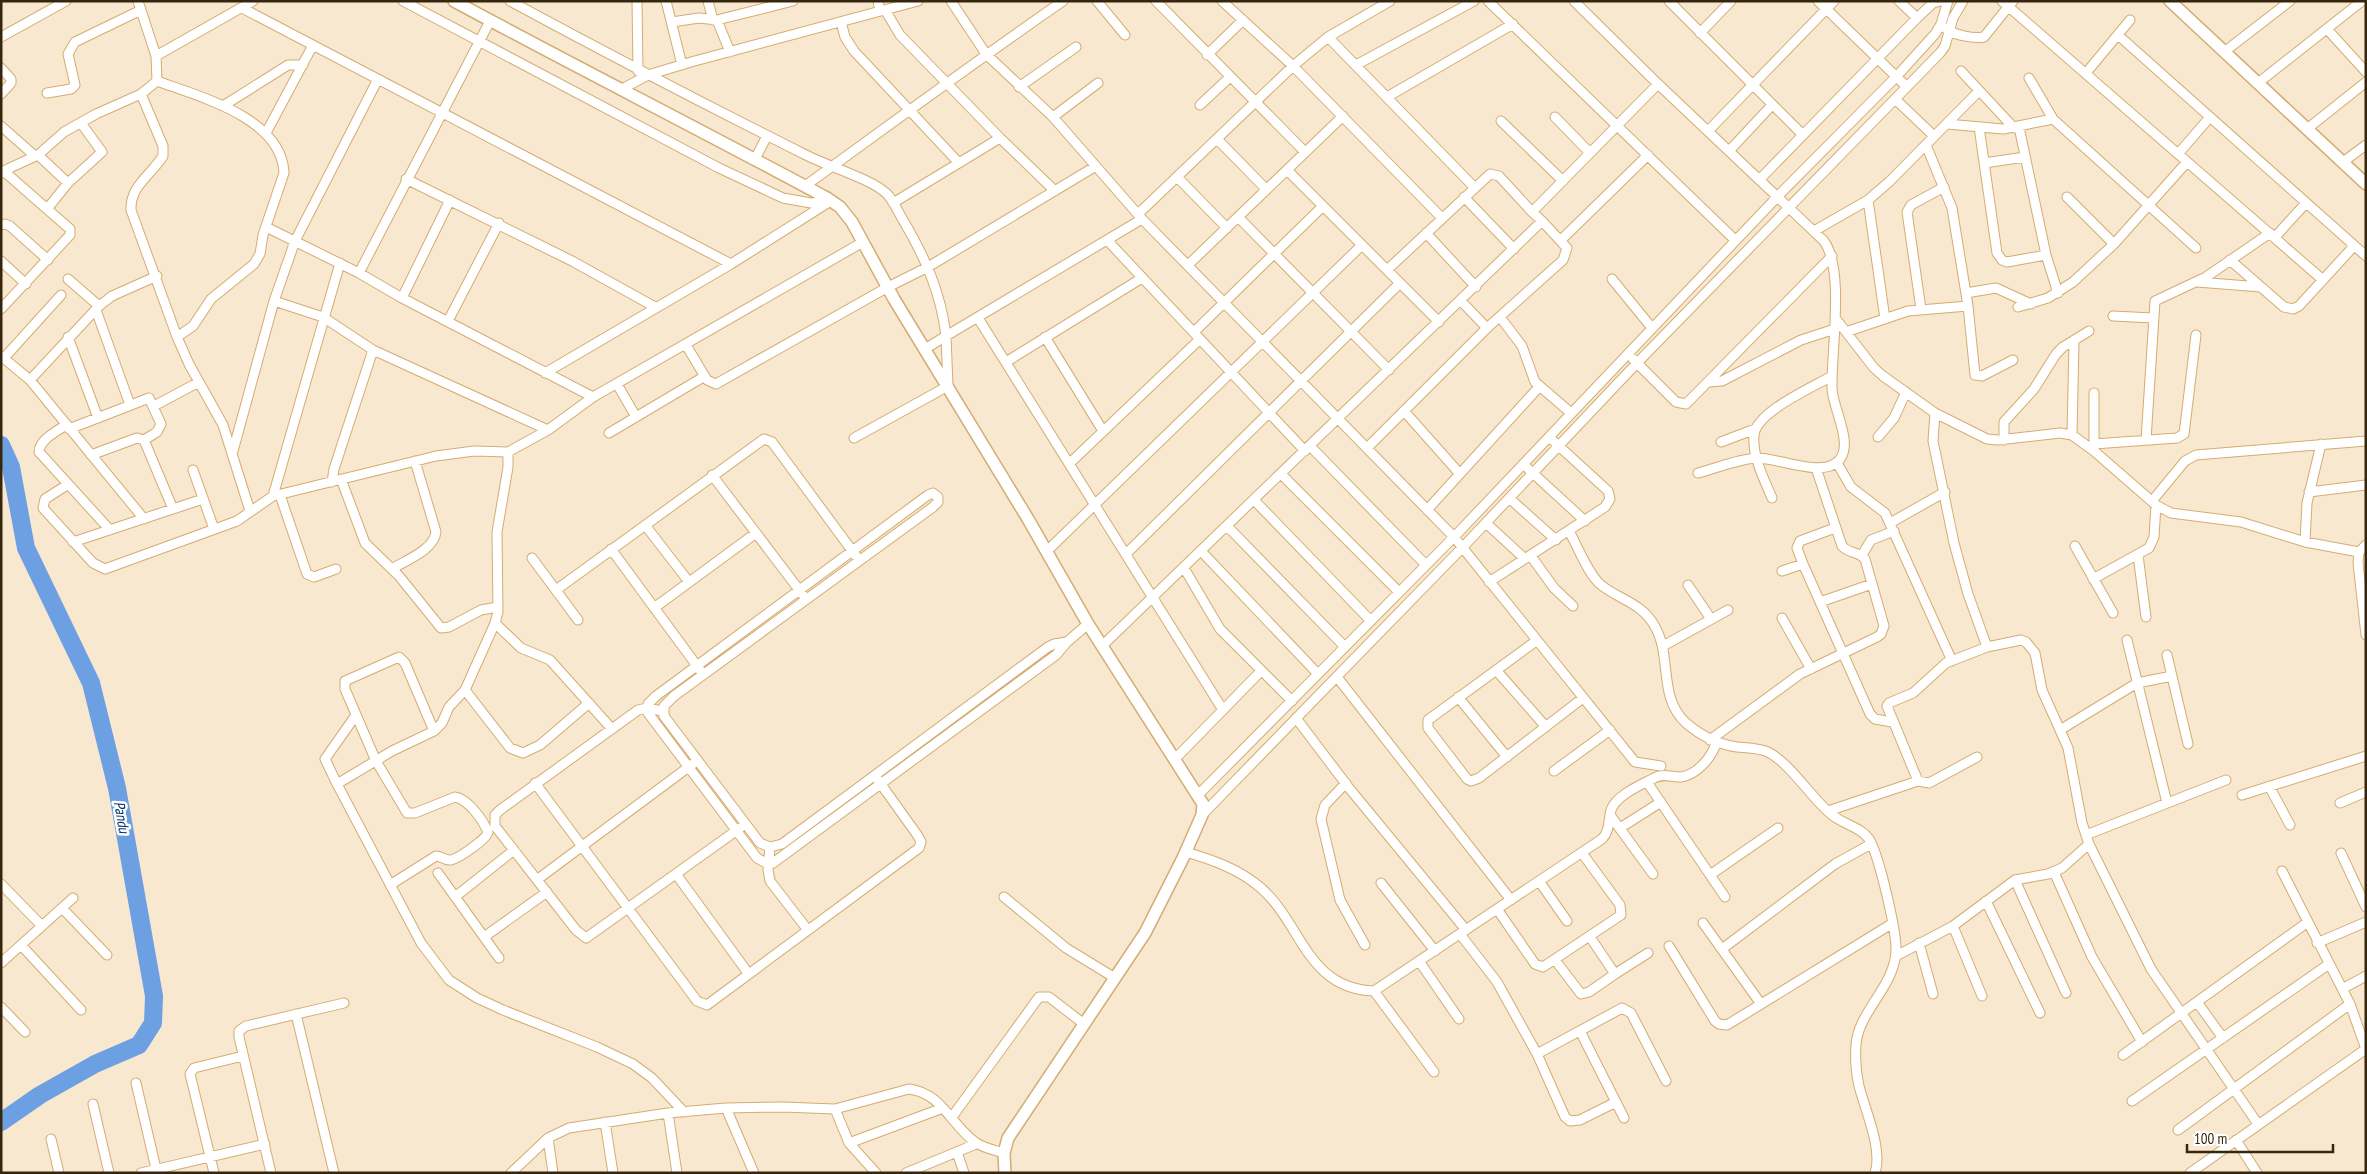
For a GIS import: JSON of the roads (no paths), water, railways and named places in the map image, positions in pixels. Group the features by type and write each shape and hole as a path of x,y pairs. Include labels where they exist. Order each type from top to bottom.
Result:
{"street":[{"path":"1,37 66,1"},
{"path":"156,56 253,1"},
{"path":"403,1 719,168 783,198 811,203 832,201"},
{"path":"454,1 755,159 840,207 852,222 888,287 1047,551 1088,624 1204,804 1202,815 1186,852 1145,933 1008,1138 1004,1153 1005,1173"},
{"path":"510,1 638,71 887,194 923,254 935,282 946,336 948,386"},
{"path":"636,1 638,71"},
{"path":"666,1 682,64"},
{"path":"708,1 730,52"},
{"path":"672,22 698,18 715,20 760,5 793,1"},
{"path":"878,1 882,11 900,35 1000,138 1055,191"},
{"path":"622,89 648,75 682,64 918,1"},
{"path":"951,1 986,54 1053,117 1140,216 1454,537 1635,762 1661,766"},
{"path":"805,186 948,84 986,54 1063,1"},
{"path":"1097,1 1125,35"},
{"path":"1156,1 1207,55 1305,152"},
{"path":"1222,1 1293,66 1442,218"},
{"path":"925,349 1107,240 1140,216 1177,177 1293,66 1328,37 1390,1"},
{"path":"1356,65 1474,1"},
{"path":"1488,1 1735,240"},
{"path":"1574,1 1708,132 1814,231 1824,241 1832,256 1836,319 1832,376 1833,396 1844,439 1843,451 1837,463 1816,468 1757,458 1698,473"},
{"path":"1669,1 1803,135"},
{"path":"1700,33 1731,1"},
{"path":"1818,1 1907,87"},
{"path":"1708,132 1834,1"},
{"path":"1899,1 1917,18"},
{"path":"1760,179 1917,18 1933,3 1941,1"},
{"path":"1198,795 1426,566 1735,240 1896,77 1935,34 1941,24 1948,1"},
{"path":"1202,815 1462,548 1637,363 1940,53 1945,46 1953,18 1963,1"},
{"path":"2170,1 2366,184"},
{"path":"2224,52 2290,1"},
{"path":"2258,83 2362,1"},
{"path":"1941,24 1949,32 1978,38 1984,37 2008,3 2323,280"},
{"path":"47,93 71,89 75,85 76,80 68,54 75,42 140,6 156,56 157,81"},
{"path":"242,8 731,264"},
{"path":"1207,55 1243,20"},
{"path":"2086,73 2130,20"},
{"path":"359,273 406,179 490,21"},
{"path":"841,22 845,37 854,52 959,163"},
{"path":"1387,97 1512,24"},
{"path":"2327,29 2366,72"},
{"path":"2118,35 2366,256"},
{"path":"1328,37 1474,187"},
{"path":"266,133 313,44"},
{"path":"1019,87 1076,47"},
{"path":"223,106 288,65 303,64"},
{"path":"1,68 11,79 11,83 1,94"},
{"path":"1961,72 2017,128 2025,156 2046,255 2058,293"},
{"path":"1200,105 1230,78"},
{"path":"2029,78 2053,119 2196,248"},
{"path":"233,451 274,302 295,241 378,79"},
{"path":"1,173 37,155 64,132 96,114 141,94 157,81"},
{"path":"157,81 223,106 258,126 266,133 284,163 284,173 266,227 260,254 254,264 211,299 193,326 177,337"},
{"path":"2307,129 2366,82"},
{"path":"1053,117 1098,83"},
{"path":"1532,212 1658,84"},
{"path":"1814,231 1868,200 1979,91"},
{"path":"141,94 163,146 163,156 136,188 130,201 131,210 157,276 177,337 198,382 223,425 233,451 250,511"},
{"path":"1895,99 1934,136"},
{"path":"1729,151 1772,105"},
{"path":"1188,265 1343,116"},
{"path":"2178,154 2210,117"},
{"path":"1555,118 1590,153"},
{"path":"1947,124 2017,128 2053,119"},
{"path":"1501,121 1563,181"},
{"path":"47,209 68,183 102,152 81,123"},
{"path":"1,126 68,183"},
{"path":"1979,127 1999,257 2007,262 2046,255"},
{"path":"755,159 768,136"},
{"path":"893,203 1000,138"},
{"path":"1217,139 1266,190"},
{"path":"1926,144 1955,218 1968,306 1973,371 1976,375 1982,376 2013,360"},
{"path":"2342,162 2366,145"},
{"path":"1561,240 1648,155"},
{"path":"1984,163 2025,156"},
{"path":"2018,307 2058,293 2073,282 2114,244 2188,162"},
{"path":"686,345 705,376 712,383 716,384 888,287 928,267 1096,166"},
{"path":"1287,170 1439,322"},
{"path":"1,173 6,172 70,229 68,240 2,308"},
{"path":"1367,448 1487,328 1563,260 1567,248 1494,174 1486,176 1387,270"},
{"path":"1177,177 1226,228"},
{"path":"406,179 572,260 655,307"},
{"path":"1921,309 1906,212 1911,205 1944,187"},
{"path":"1464,197 1514,249"},
{"path":"2066,197 2114,244"},
{"path":"402,298 450,200"},
{"path":"1868,200 1885,319"},
{"path":"545,373 731,264 832,201"},
{"path":"2146,440 2155,301 2196,282 2272,235 2306,203"},
{"path":"1070,463 1197,336 1224,303 1324,206"},
{"path":"1238,217 1389,370"},
{"path":"1102,646 1542,222"},
{"path":"3,223 48,260"},
{"path":"448,321 499,224"},
{"path":"266,227 340,263 402,298 593,397"},
{"path":"1746,229 1758,240"},
{"path":"1426,233 1476,286"},
{"path":"1107,240 1269,412 1308,448 1426,566"},
{"path":"68,484 45,499 43,508 93,563 105,569 236,521 277,496 414,461 474,451 508,452 548,430 593,397 863,242"},
{"path":"1047,551 1362,245"},
{"path":"2230,260 2284,307 2293,310 2299,306 2354,246"},
{"path":"1627,354 1681,405 1690,402 1832,256"},
{"path":"1,261 26,284"},
{"path":"336,569 314,577 307,574 277,496 323,317 340,263"},
{"path":"30,380 68,338 112,296 157,276"},
{"path":"1006,362 1142,278"},
{"path":"68,279 98,308 130,405"},
{"path":"1612,279 1652,328"},
{"path":"2196,282 2261,287"},
{"path":"1127,553 1400,283"},
{"path":"1966,293 1996,288 2031,304"},
{"path":"1688,290 1699,300"},
{"path":"61,295 3,357 30,380 144,519"},
{"path":"1461,300 1487,328"},
{"path":"274,302 323,317 373,350 548,430"},
{"path":"1846,332 1921,309 1968,306"},
{"path":"2113,316 2153,318"},
{"path":"1500,317 1522,346 1532,377 1539,386 1571,413"},
{"path":"978,318 1127,553 1223,710"},
{"path":"1836,319 1874,368 1935,413 1987,439 2004,440 2060,433 2072,435 2094,448 2154,503 2171,513 2251,524 2305,542 2363,548 2358,563 2366,635"},
{"path":"1659,320 1669,330"},
{"path":"1709,382 1722,381 1801,340 1835,329"},
{"path":"2004,440 2003,427 2007,419 2034,389 2056,354 2074,340 2090,331"},
{"path":"2094,448 2146,440 2177,438 2184,434 2196,334"},
{"path":"1045,337 1103,432"},
{"path":"68,338 98,418"},
{"path":"2072,435 2074,340"},
{"path":"332,482 334,469 373,350"},
{"path":"609,433 705,376"},
{"path":"1772,498 1757,458 1754,437 1755,429 1765,415 1832,376"},
{"path":"154,406 198,382"},
{"path":"617,384 636,417"},
{"path":"854,438 948,386"},
{"path":"1427,510 1539,386"},
{"path":"1878,437 1894,418 1906,392"},
{"path":"2094,393 2094,448"},
{"path":"91,455 137,438 144,440 157,432 161,424 149,398 98,418 68,427 43,442 39,447 39,452 110,530"},
{"path":"1404,411 1460,474"},
{"path":"1935,413 1933,441 1960,566 1987,647"},
{"path":"1721,442 1755,429"},
{"path":"1489,582 1585,521 1605,507 1610,499 1610,495 1549,437"},
{"path":"556,590 760,440 768,439 859,561"},
{"path":"144,440 173,509"},
{"path":"2093,579 2146,551 2152,543 2154,503 2190,457 2366,441"},
{"path":"2305,542 2309,492 2321,444"},
{"path":"337,784 434,731 442,723 449,707 465,690 495,623 498,607 497,532 508,467 508,452"},
{"path":"392,569 430,545 435,538 436,532 414,461"},
{"path":"1837,463 1851,487 1881,507 1892,527 1952,661"},
{"path":"1523,464 1585,521"},
{"path":"1186,852 1214,860 1237,871 1261,888 1274,902 1320,968 1349,987 1374,991 1582,853 1606,835 1610,814 1614,804 1620,798 1661,775 1681,777 1695,771 1711,755 1713,741 1792,679 1811,668 1878,637 1883,631 1884,626 1865,558 1862,555 1845,550 1842,546 1816,468"},
{"path":"193,470 214,529"},
{"path":"1281,474 1400,592"},
{"path":"712,475 806,600"},
{"path":"341,479 362,538 392,569 441,628 449,627 481,610 498,607"},
{"path":"2309,492 2366,485"},
{"path":"1862,555 1871,540 1945,492"},
{"path":"662,711 667,702 703,675 934,507 938,502 938,497 932,493 928,495 651,700 647,708 650,716 757,858 768,864 780,860 1056,655 1067,642 1088,624"},
{"path":"1509,498 1556,540"},
{"path":"73,542 203,499"},
{"path":"1254,500 1371,621"},
{"path":"1486,523 1528,558 1554,588 1573,606"},
{"path":"645,525 689,582"},
{"path":"1227,526 1345,647"},
{"path":"1835,528 1800,541 1797,548 1872,717 1892,722"},
{"path":"1569,531 1597,581 1625,598 1650,619 1663,646 1666,683 1673,706 1687,723 1713,741 1759,749 1774,756 1828,811 1864,834 1871,844 1893,923 1896,956 1892,971 1859,1031 1856,1044 1859,1084 1875,1144 1877,1168 1875,1173"},
{"path":"654,608 756,533"},
{"path":"2075,546 2113,613"},
{"path":"611,549 703,675"},
{"path":"1201,551 1318,674"},
{"path":"2138,555 2146,616"},
{"path":"532,558 578,620"},
{"path":"1782,572 1803,564"},
{"path":"1184,568 1220,629 1292,701"},
{"path":"1820,602 1872,584"},
{"path":"1688,585 1711,619"},
{"path":"1663,646 1728,610"},
{"path":"1782,618 1811,668"},
{"path":"495,623 520,648 550,660 612,729"},
{"path":"1918,781 1886,709 1889,703 1913,693 1938,668 1952,661 1987,647 2020,640 2031,646 2035,654 2042,690 2068,748 2089,844 2151,970 2258,1124"},
{"path":"2126,640 2167,803"},
{"path":"1536,641 1432,715 1427,724 1428,728 1467,779 1474,781 1583,698"},
{"path":"745,824 586,938 576,930 495,826 495,816 535,783 638,710 647,708 662,711 760,843 770,847 782,844 1048,647 1067,642"},
{"path":"2167,655 2188,744"},
{"path":"390,885 436,856 446,860 453,859 485,838 488,832 466,802 460,798 455,797 415,813 407,813 376,761 345,689 345,681 399,656 405,663 434,731"},
{"path":"1175,759 1261,670"},
{"path":"1496,670 1546,726"},
{"path":"2060,730 2137,683 2172,676"},
{"path":"1337,677 1511,900"},
{"path":"465,690 510,748 523,753 544,742 589,703"},
{"path":"1458,697 1507,757"},
{"path":"356,715 325,759 421,944 449,980 477,998 503,1010 597,1047 633,1064 652,1078 684,1112"},
{"path":"1296,718 1463,932 1496,982 1537,1054 1565,1117 1570,1121 1580,1120 1616,1102"},
{"path":"1554,771 1610,730"},
{"path":"2242,795 2366,756"},
{"path":"1828,811 1918,781 1929,783 1977,757"},
{"path":"538,879 582,844 698,760"},
{"path":"535,783 697,1001 702,1004 712,1002 807,929 919,848 921,842 918,836 875,776"},
{"path":"2086,835 2226,780"},
{"path":"1647,782 1725,896"},
{"path":"1346,784 1325,805 1321,819 1340,900 1365,945"},
{"path":"2269,786 2290,825"},
{"path":"2340,803 2366,792"},
{"path":"1620,828 1660,802"},
{"path":"1610,814 1653,874"},
{"path":"1710,875 1778,828"},
{"path":"1722,949 1835,864 1871,844"},
{"path":"1896,956 1953,926 2015,880 2054,872 2070,862 2089,844"},
{"path":"770,847 768,864 770,881 807,929"},
{"path":"454,897 514,850"},
{"path":"1498,909 1535,964 1543,967 1590,937 1617,919 1622,911 1620,905 1582,853"},
{"path":"2341,853 2366,907"},
{"path":"2190,1173 2366,1049 2350,1004 2317,943 2282,871"},
{"path":"2054,872 2092,957 2142,1042"},
{"path":"438,873 499,958"},
{"path":"676,874 748,973"},
{"path":"2015,880 2066,993"},
{"path":"1539,881 1568,921"},
{"path":"1381,882 1435,951"},
{"path":"1,884 42,926"},
{"path":"484,937 547,892"},
{"path":"1004,897 1066,948 1115,978"},
{"path":"2,962 73,898"},
{"path":"1986,901 2040,1013"},
{"path":"62,908 108,955"},
{"path":"2123,1055 2308,922"},
{"path":"2317,943 2366,922"},
{"path":"1703,923 1761,1004"},
{"path":"1669,946 1719,1024 1727,1024 1893,923"},
{"path":"1953,926 1982,996"},
{"path":"1590,937 1615,974"},
{"path":"1919,944 1933,994"},
{"path":"21,945 81,1010"},
{"path":"1555,960 1581,994 1589,992 1648,953"},
{"path":"1419,961 1459,1019"},
{"path":"2132,1101 2328,964"},
{"path":"2342,989 2366,976"},
{"path":"1374,991 1434,1072"},
{"path":"952,1117 1039,997 1048,997 1084,1024"},
{"path":"2197,1002 2224,1038"},
{"path":"272,1173 243,1056 239,1031 242,1027 344,1003"},
{"path":"2178,1130 2350,1004"},
{"path":"1,1007 24,1032"},
{"path":"1537,1054 1618,1009 1627,1010 1631,1013 1666,1081"},
{"path":"296,1014 334,1173"},
{"path":"1580,1031 1624,1118"},
{"path":"214,1173 190,1074 194,1068 243,1056"},
{"path":"136,1084 156,1171"},
{"path":"511,1173 548,1138 569,1128 726,1108 782,1107 835,1109 909,1089 926,1094 952,1117 976,1144 1004,1153"},
{"path":"93,1104 109,1173"},
{"path":"726,1108 754,1173"},
{"path":"848,1143 943,1108"},
{"path":"835,1109 848,1143 876,1173"},
{"path":"668,1114 677,1173"},
{"path":"605,1122 613,1173"},
{"path":"548,1138 553,1173"},
{"path":"51,1139 59,1173"},
{"path":"2236,1140 2257,1173"},
{"path":"140,1173 156,1171 264,1144"},
{"path":"906,1173 976,1144"},
{"path":"956,1152 964,1173"}],"waterway":[{"name":"Pandu","path":"1,445 11,467 26,548 91,683 117,788 154,996 153,1023 139,1045 95,1064 40,1095 1,1122"}]}
